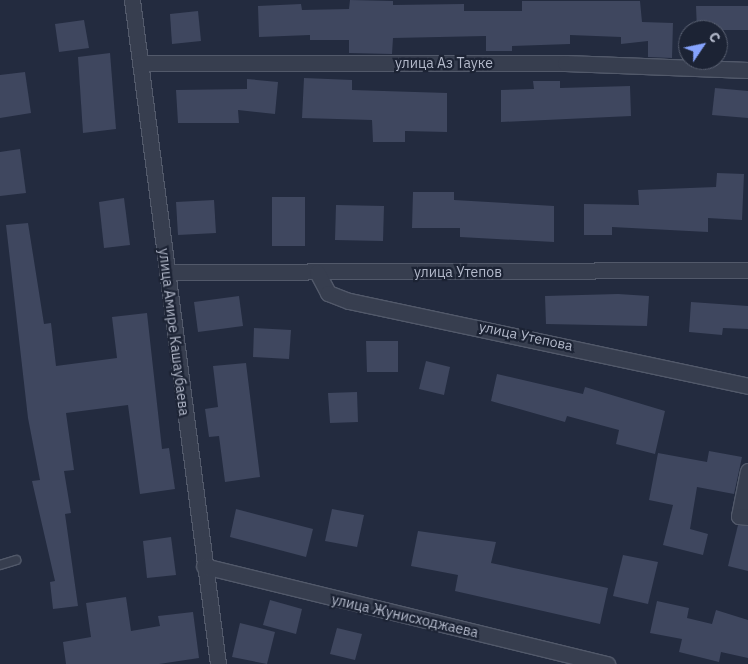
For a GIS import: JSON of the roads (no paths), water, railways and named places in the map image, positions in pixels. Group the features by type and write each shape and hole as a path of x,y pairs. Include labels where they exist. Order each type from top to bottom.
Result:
{"street":[{"name":"улица Амире Кашаубаева","path":"132,0 218,664"},
{"name":"улица Аз Тауке","path":"140,63 565,63 748,70"},
{"name":"улица Утепов","path":"167,272 748,270"},
{"name":"улица Утепова","path":"316,272 328,293 349,300 748,386"},
{"path":"748,471 740,516 748,517"},
{"name":"улица Жунисходжаева","path":"204,566 607,664"}],"lane":[{"path":"0,565 16,560"}]}
